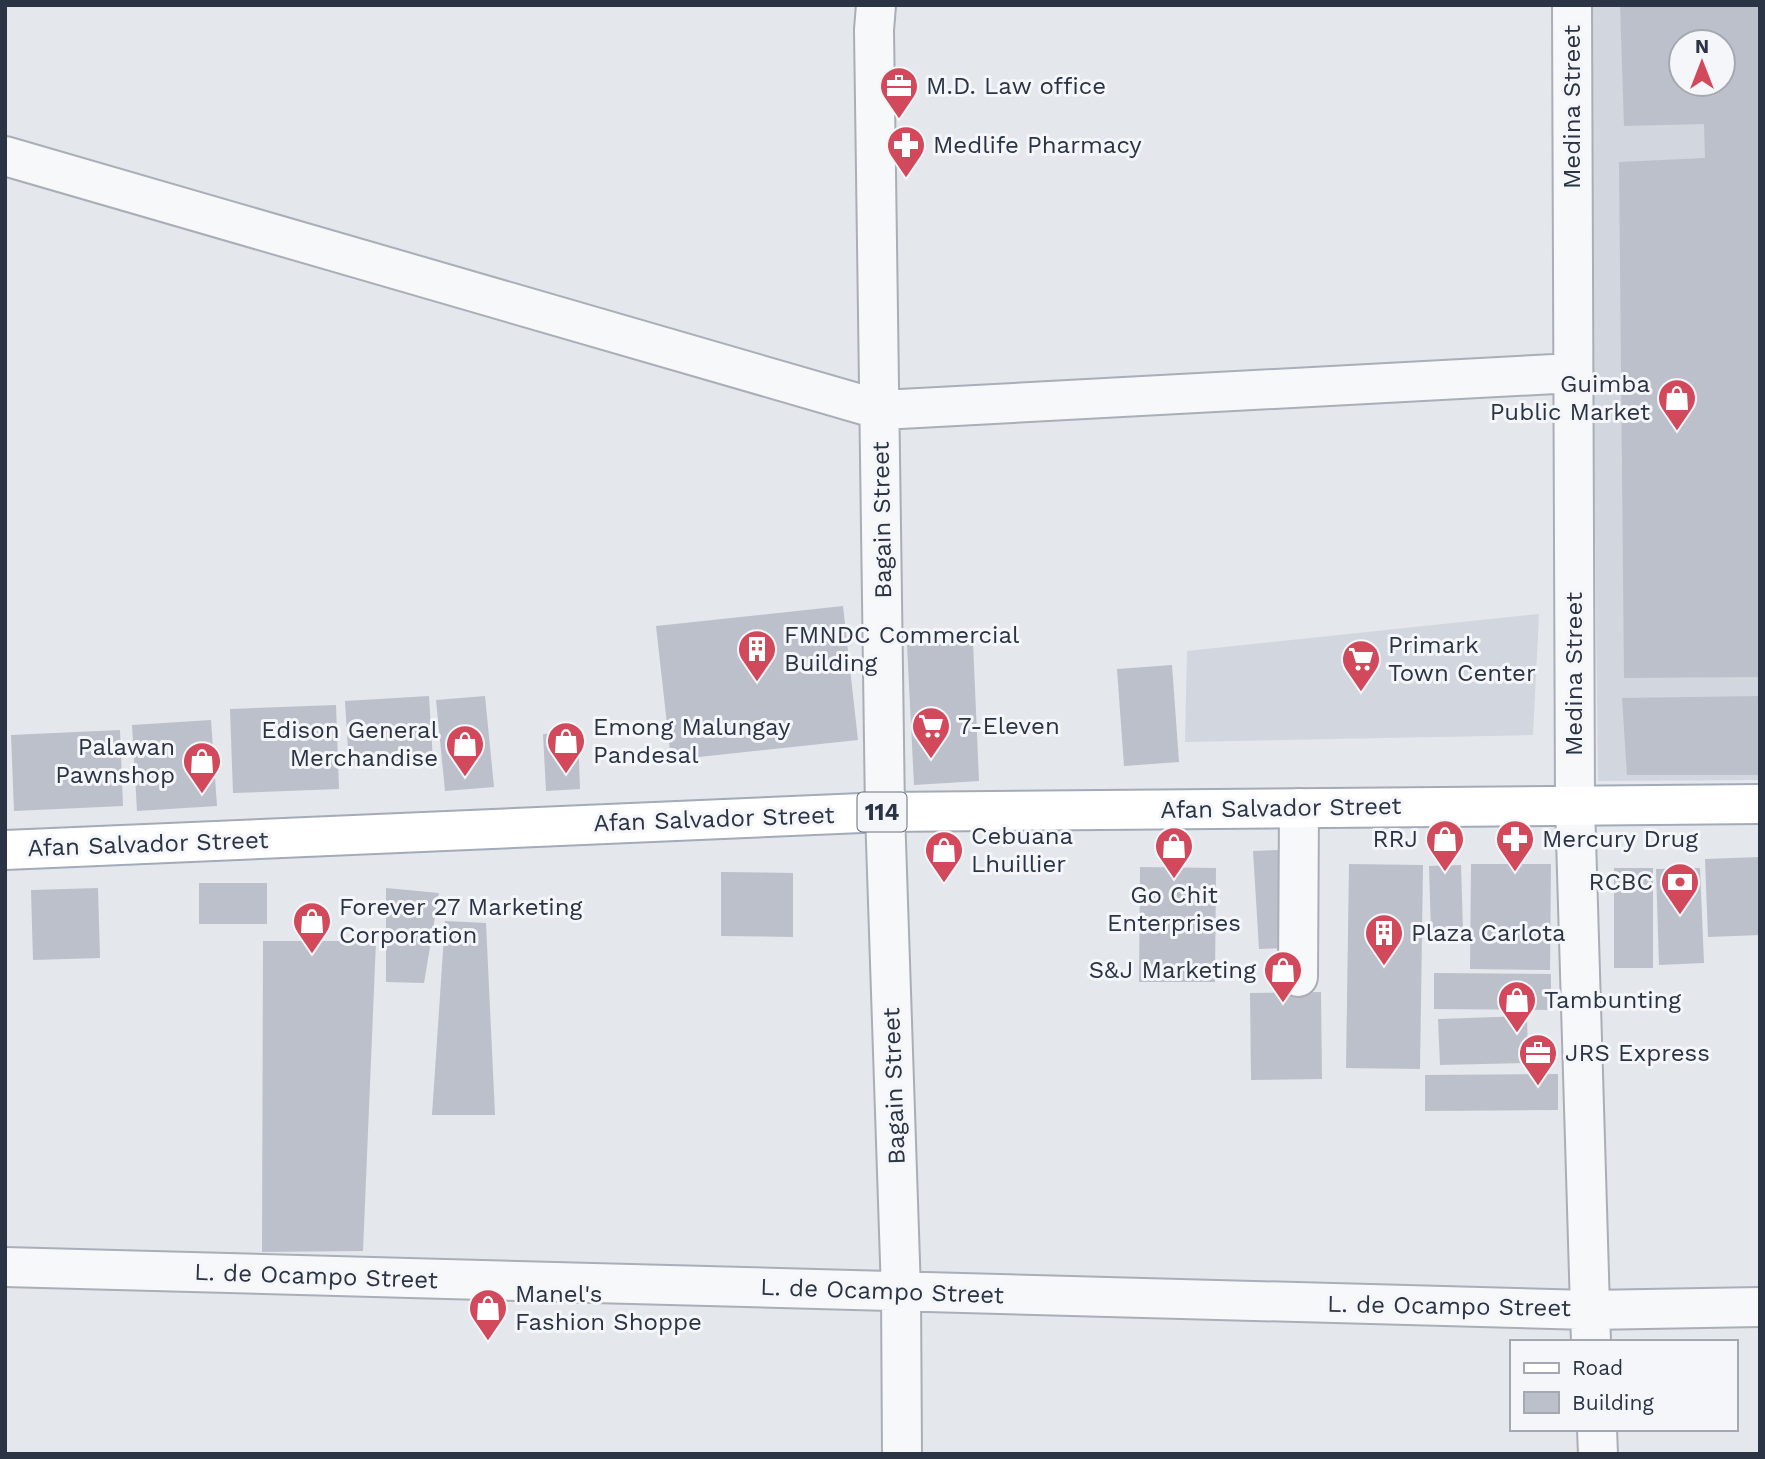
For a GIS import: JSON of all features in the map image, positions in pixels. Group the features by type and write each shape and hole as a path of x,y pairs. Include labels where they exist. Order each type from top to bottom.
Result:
{"main road":[{"name":"Afan Salvador Street","path":"5,850 885,812 1760,804"}],"street":[{"name":"Bagain Street","path":"876,5 874,30 885,812 901,1292 902,1454"},
{"name":"Medina Street","path":"1572,5 1575,805 1590,1326"},
{"path":"5,156 881,410 1573,373"},
{"path":"1298,977 1299,808"},
{"name":"L. de Ocampo Street","path":"5,1267 901,1292 1590,1326 1760,1307"},
{"path":"1597,1431 1598,1454"}],"shaded area":[{"name":"Guimba Public Market","path":"1589,5 1760,5 1760,780 1598,781"},
{"name":"Primark Town Center","path":"1539,614 1533,735 1185,742 1187,651"}],"building":[{"name":"Guimba Public Market","path":"1620,5 1760,5 1760,677 1624,678 1619,162 1705,158 1704,124 1624,126"},
{"name":"FMNDC Commercial Building","path":"843,606 858,740 671,760 656,626"},
{"path":"973,642 979,781 914,785 907,645"},
{"path":"1172,665 1179,762 1124,766 1117,669"},
{"path":"429,696 433,761 349,766 345,701"},
{"path":"485,696 494,787 445,791 436,700"},
{"path":"1760,696 1760,775 1627,775 1622,698"},
{"path":"336,705 339,789 233,793 230,709"},
{"path":"211,720 217,806 137,811 132,725"},
{"path":"120,730 123,806 14,811 11,735"},
{"path":"578,733 580,789 546,791 543,734"},
{"path":"1279,850 1285,948 1259,949 1253,851"},
{"path":"1760,857 1760,935 1708,937 1705,859"},
{"name":"Plaza Carlota","path":"1349,864 1423,865 1420,1069 1346,1068"},
{"path":"1471,864 1551,864 1550,970 1470,969"},
{"path":"1461,865 1463,931 1431,933 1429,866"},
{"path":"1140,867 1216,868 1215,982 1139,982"},
{"path":"1614,868 1653,868 1653,968 1614,968"},
{"name":"RCBC","path":"1700,868 1704,963 1659,965 1656,869"},
{"path":"721,872 793,873 793,937 721,936"},
{"path":"199,883 267,883 267,924 199,924"},
{"path":"98,888 100,958 33,960 31,890"},
{"path":"386,888 439,893 424,983 386,982"},
{"path":"445,921 486,923 495,1115 432,1115"},
{"path":"263,941 376,941 363,1251 262,1252"},
{"path":"1434,973 1551,974 1551,1010 1434,1009"},
{"path":"1321,992 1322,1079 1251,1080 1250,993"},
{"path":"1527,1016 1528,1063 1440,1065 1438,1019"},
{"path":"1558,1074 1558,1110 1425,1111 1425,1075"}],"place":[{"name":"M.D. Law office","path":"899,120"},
{"name":"Medlife Pharmacy","path":"906,179"},
{"name":"Guimba Public Market","path":"1677,432"},
{"name":"FMNDC Commercial Building","path":"757,683"},
{"name":"Primark Town Center","path":"1361,693"},
{"name":"7-Eleven","path":"931,760"},
{"name":"Emong Malungay Pandesal","path":"566,775"},
{"name":"Edison General Merchandise","path":"465,778"},
{"name":"Palawan Pawnshop","path":"202,795"},
{"name":"RRJ","path":"1445,873"},
{"name":"Mercury Drug","path":"1515,873"},
{"name":"Go Chit Enterprises","path":"1174,880"},
{"name":"Cebuana Lhuillier","path":"944,884"},
{"name":"RCBC","path":"1680,916"},
{"name":"Forever 27 Marketing Corporation","path":"312,955"},
{"name":"Plaza Carlota","path":"1384,967"},
{"name":"S&J Marketing","path":"1283,1004"},
{"name":"Tambunting","path":"1517,1034"},
{"name":"JRS Express","path":"1538,1087"},
{"name":"Manel's Fashion Shoppe","path":"488,1342"}]}
